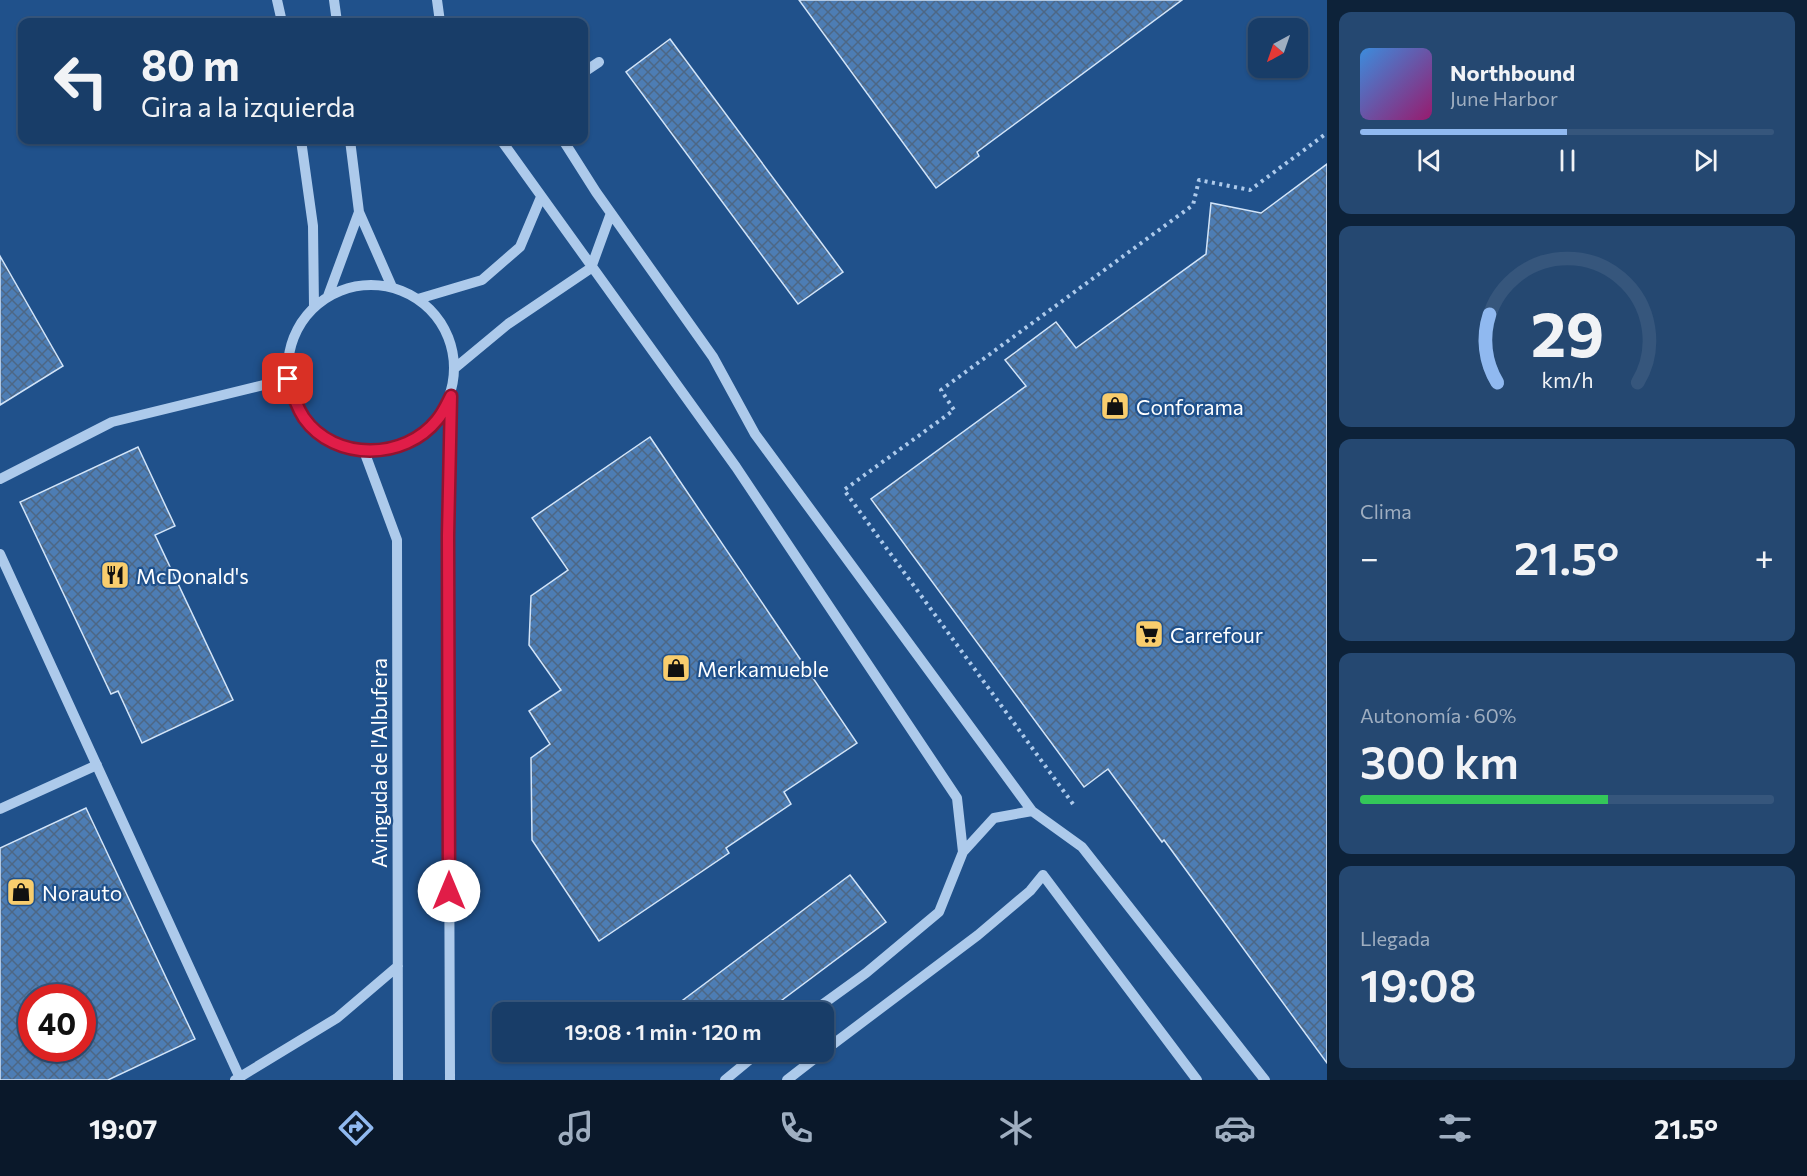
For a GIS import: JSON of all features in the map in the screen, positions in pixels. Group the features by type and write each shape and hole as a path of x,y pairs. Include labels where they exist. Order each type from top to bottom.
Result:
{"street":[{"path":"277,0 281,18"},
{"path":"334,0 336,18"},
{"path":"437,0 439,18"},
{"path":"588,69 598,62"},
{"path":"302,144 313,226 314,307"},
{"path":"350,144 359,212 392,287"},
{"path":"504,144 736,467 957,798 963,852"},
{"path":"565,144 713,357 755,434 1032,811 1082,847 1265,1080"},
{"path":"418,299 482,280 520,247 541,197"},
{"path":"328,296 359,212"},
{"path":"455,368 508,324 591,268 611,213"},
{"path":"450,1080 448,536 451,396 455,368 451,341 438,317 418,299 392,287 370,284 348,288 328,296 314,307 295,336 289,352 288,379 294,400 305,419 322,435 342,446 364,451 392,449 417,439 438,420 451,396"},
{"path":"0,478 112,422 288,379"},
{"name":"Avinguda de l'Albufera","path":"364,451 397,540 398,1080"},
{"path":"0,554 240,1079 337,1018 398,966"},
{"path":"0,808 97,765"},
{"path":"826,1002 866,973 939,912 963,852 994,818 1032,811"},
{"path":"834,1044 978,935 1030,891 1043,875 1197,1080"},
{"path":"725,1080 747,1062"},
{"path":"787,1080 810,1062"}],"path":[{"path":"1073,804 844,490 954,410 940,390 1193,205 1199,180 1250,190 1327,133"}],"building":[{"path":"799,0 1182,0 977,152 979,156 936,188"},
{"path":"670,39 843,272 798,304 626,72"},
{"name":"Carrefour","path":"1327,164 1327,1063 1164,840 1162,842 1108,769 1084,787 871,499 1026,386 1005,360 1056,322 1076,348 1206,254 1211,203 1261,213"},
{"path":"0,256 63,366 0,405"},
{"name":"Merkamueble","path":"650,437 857,743 784,792 791,804 726,848 729,853 599,941 532,840 531,758 550,744 529,711 561,690 529,645 531,596 568,570 532,518"},
{"name":"McDonald's","path":"138,447 175,526 155,535 233,700 142,743 118,691 111,694 20,502"},
{"path":"86,808 195,1039 108,1080 0,1080 0,848"},
{"path":"850,875 886,922 779,1002 680,1002"}],"place":[{"name":"Conforama","path":"1115,406"},
{"name":"McDonald's","path":"115,575"},
{"name":"Carrefour","path":"1149,634"},
{"name":"Merkamueble","path":"676,668"},
{"name":"Norauto","path":"21,892"}],"route":[{"path":"288,379 294,400 305,419 322,435 342,446 364,451 392,449 417,439 438,420 451,396 448,536 449,891"}]}
